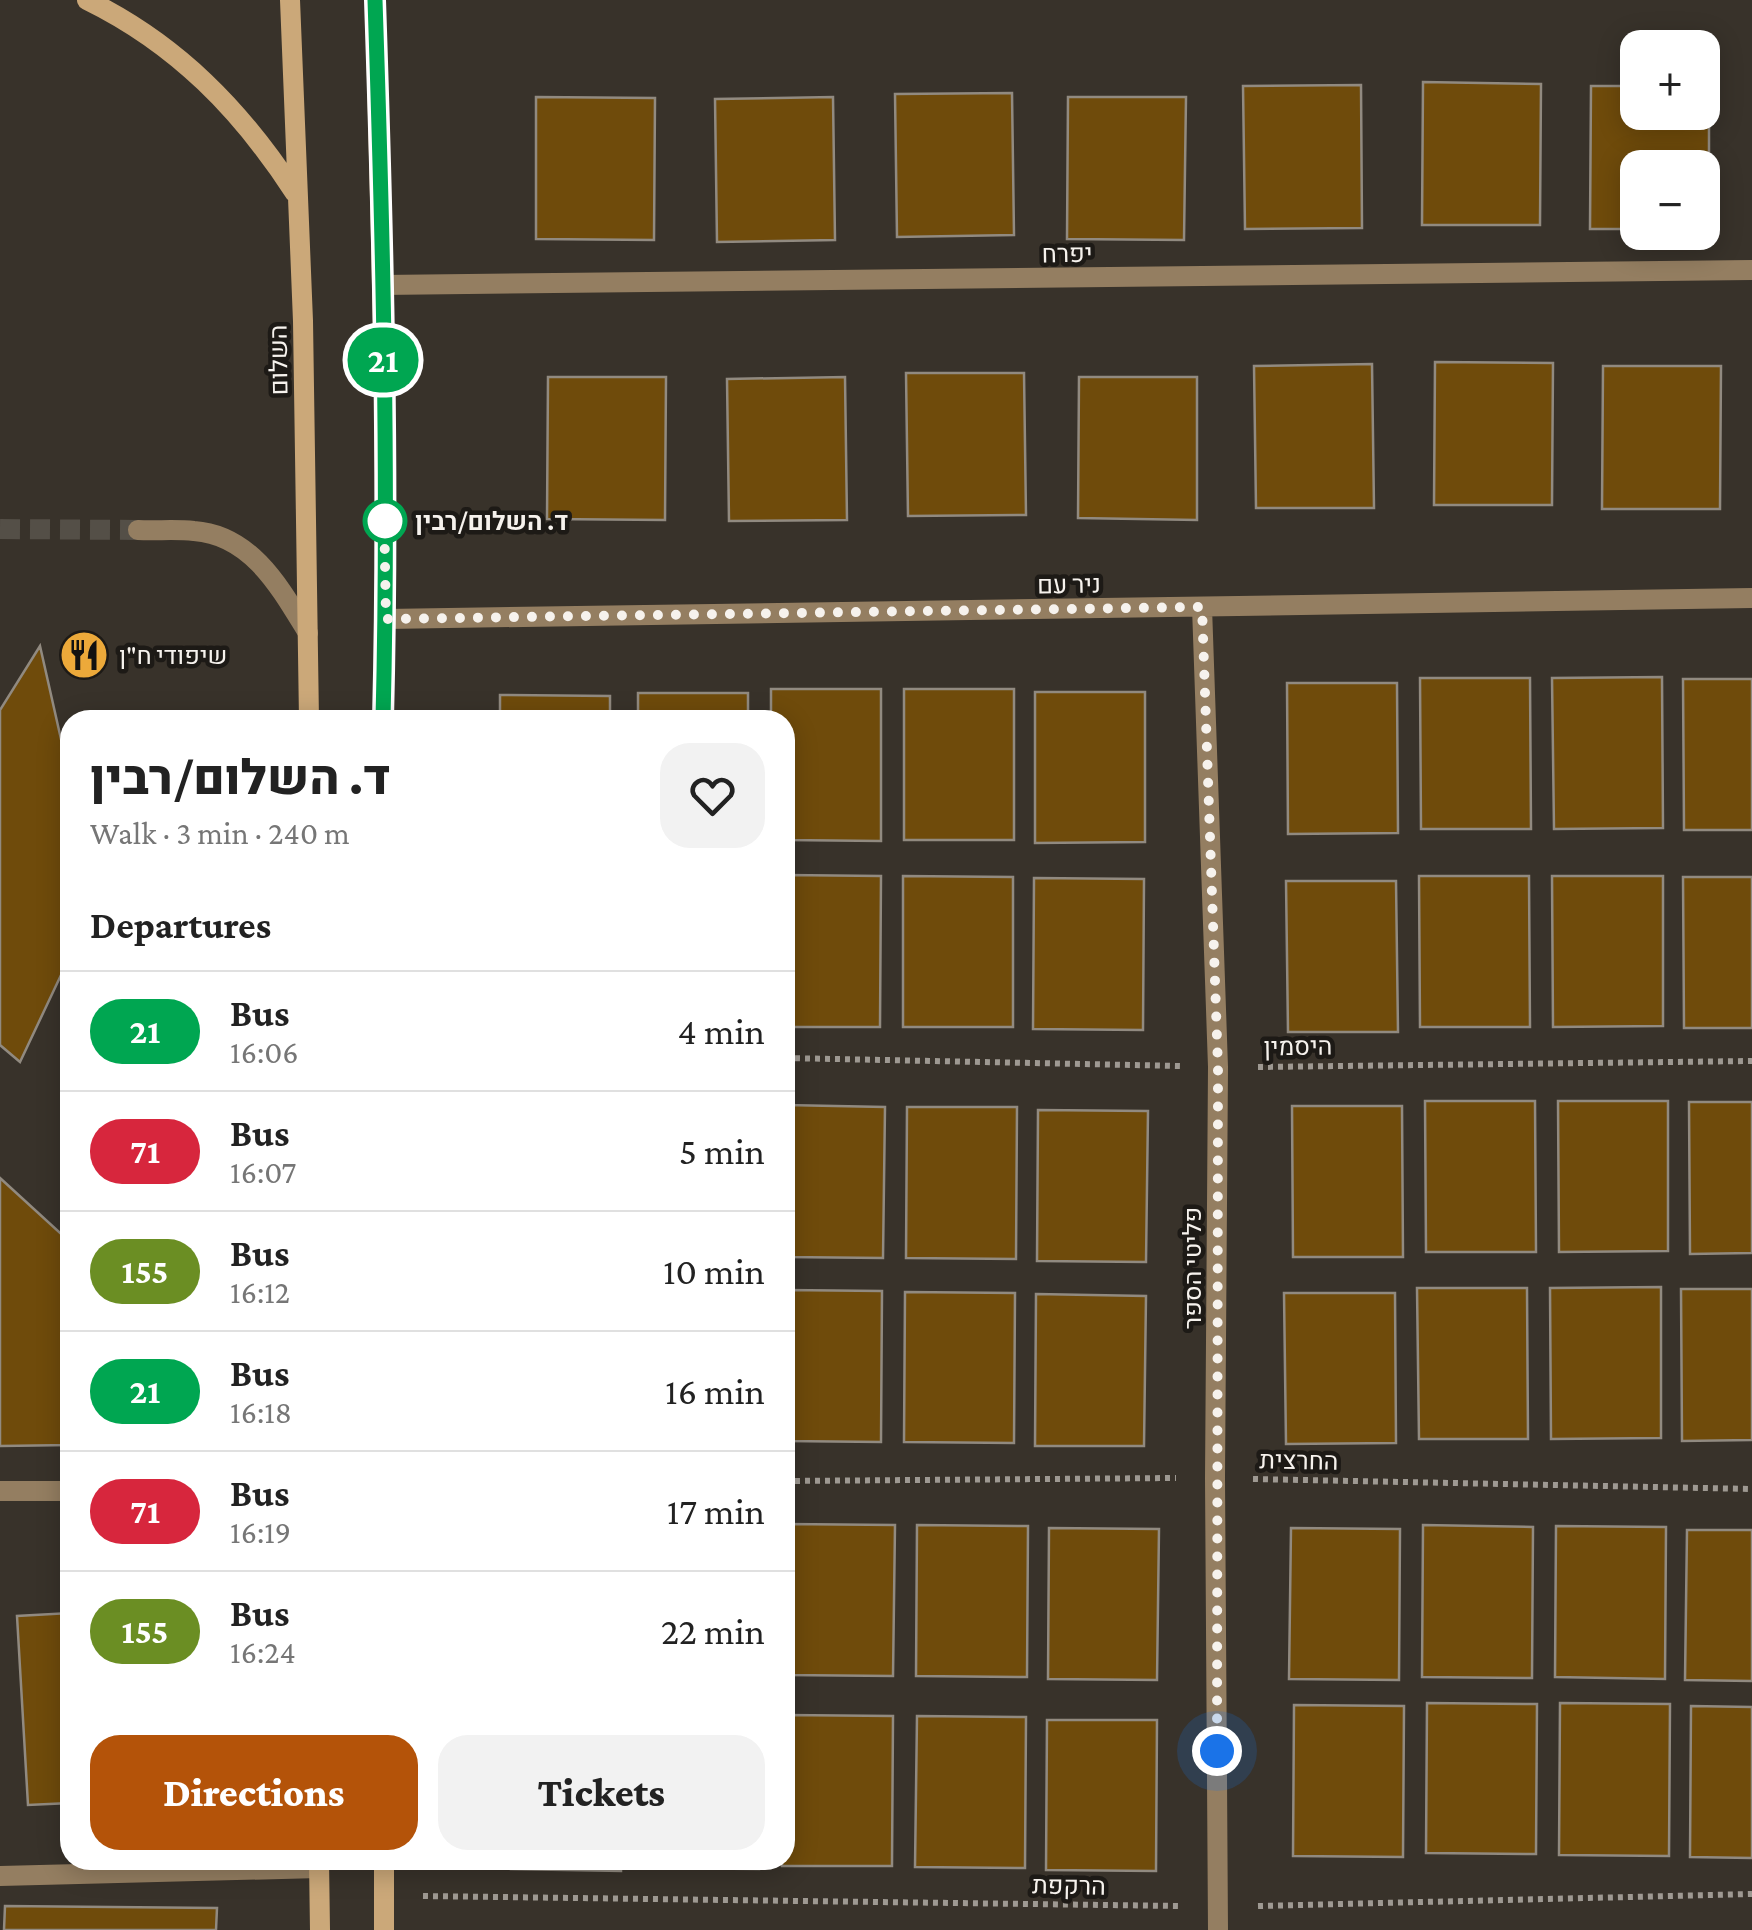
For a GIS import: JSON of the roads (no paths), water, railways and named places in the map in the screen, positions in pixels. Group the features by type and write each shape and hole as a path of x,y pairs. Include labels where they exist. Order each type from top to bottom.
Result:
{"main road":[{"path":"88,0 164,44 209,83 262,145 297,196"},
{"name":"השלום","path":"290,0 309,710"},
{"path":"375,0 386,619 383,710"},
{"path":"320,1870 320,1930"},
{"path":"384,1870 384,1930"}],"street":[{"name":"יפרח","path":"382,286 1752,270"},
{"path":"138,530 197,531 235,543 266,569 308,633"},
{"name":"ניר עם","path":"386,619 1752,598"},
{"name":"פליטי הספר","path":"1202,607 1218,1067 1218,1930"},
{"path":"0,1491 60,1491"},
{"path":"0,1876 160,1870"}],"tunnel":[{"path":"0,529 138,530"}],"place":[{"name":"ד. השלום/רבין","path":"385,521"},
{"name":"שיפודי ח\"ן","path":"84,655"}]}
